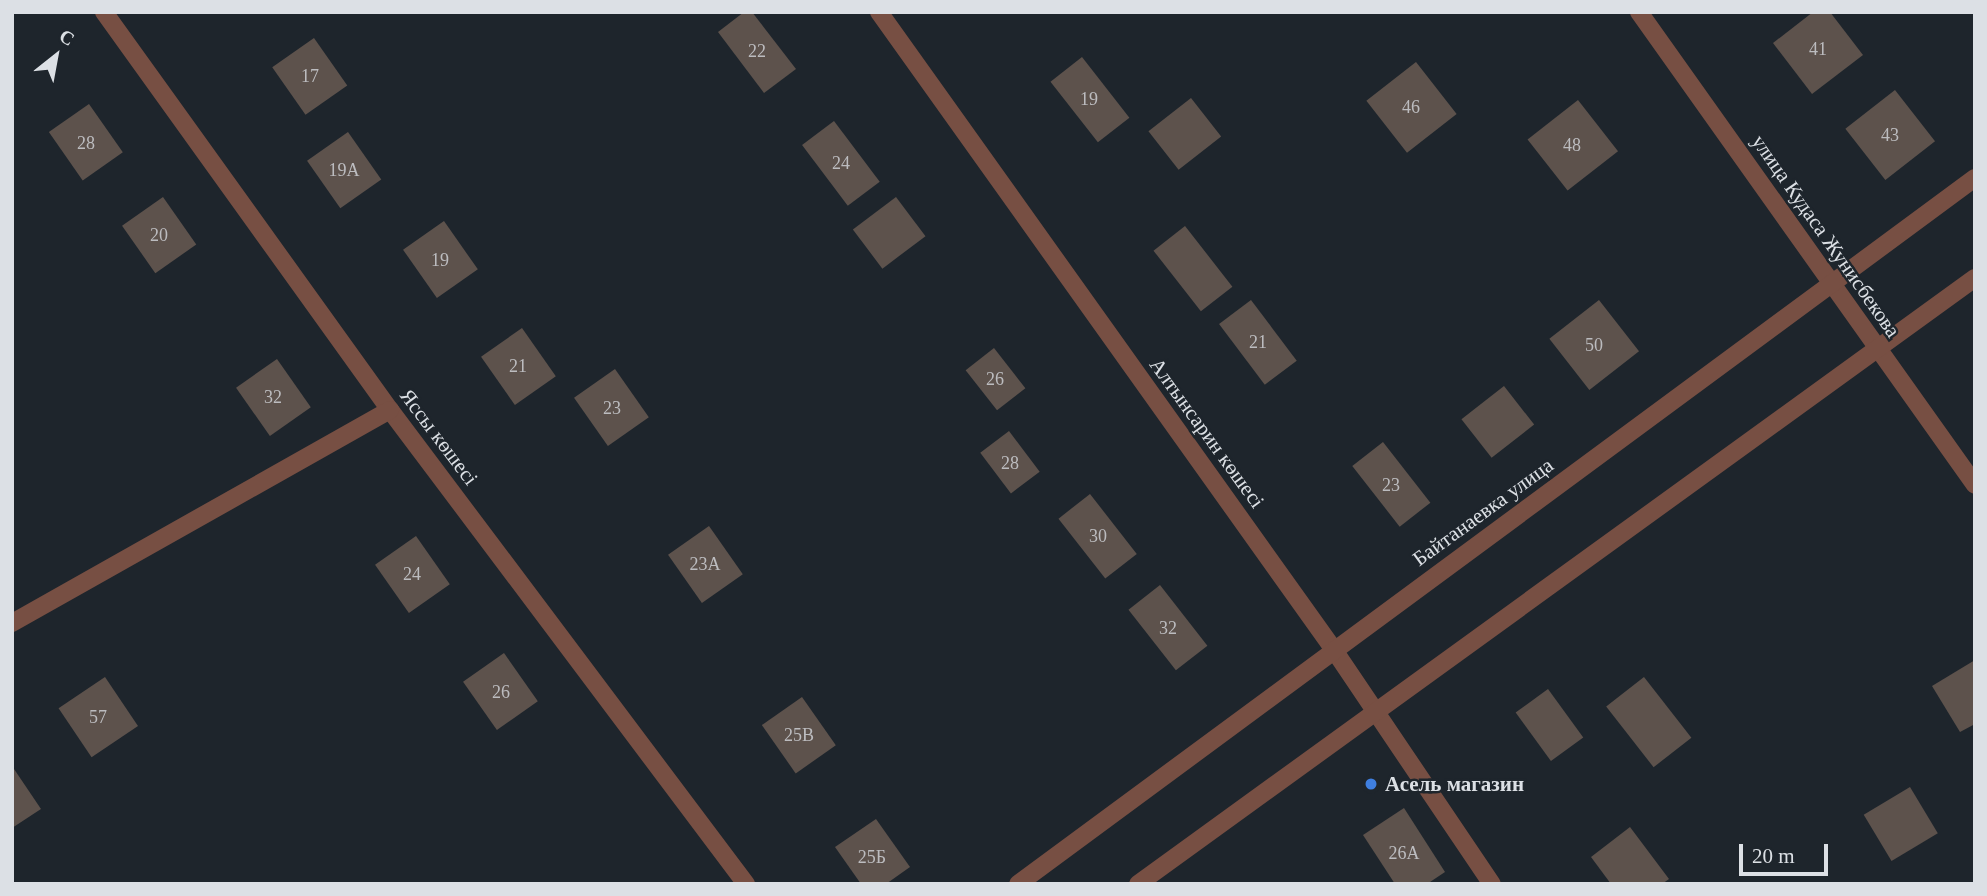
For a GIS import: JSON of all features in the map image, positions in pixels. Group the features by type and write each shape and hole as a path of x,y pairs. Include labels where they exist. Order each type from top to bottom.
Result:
{"street":[{"name":"Яссы көшесі","path":"104,12 390,410 746,884"},
{"name":"Алтынсарин көшесі","path":"879,12 1334,650 1372,714 1492,884"},
{"name":"улица Кудаса Жунисбекова","path":"1639,12 1975,485"},
{"name":"Байтанаевка улица","path":"1018,884 1975,178"},
{"path":"1138,884 1975,278"},
{"path":"12,623 390,410"}],"building":[{"path":"744,12 752,12 796,69 764,93 718,32"},
{"path":"1813,12 1830,12 1863,55 1812,94 1773,43"},
{"path":"314,38 347,86 305,115 272,67"},
{"path":"1082,57 1129,118 1098,142 1050,82"},
{"path":"1416,62 1457,114 1407,153 1366,101"},
{"path":"1895,90 1935,141 1885,180 1845,129"},
{"path":"1191,98 1221,137 1179,170 1148,131"},
{"path":"1578,100 1618,151 1568,191 1528,139"},
{"path":"89,104 123,152 83,180 49,132"},
{"path":"834,121 880,182 848,206 802,145"},
{"path":"348,132 381,180 340,208 307,161"},
{"path":"163,197 196,245 155,273 122,226"},
{"path":"896,197 925,236 882,269 853,229"},
{"path":"444,221 478,269 437,298 403,250"},
{"path":"1185,226 1232,287 1201,311 1153,251"},
{"path":"1251,300 1297,361 1265,385 1219,324"},
{"path":"1599,300 1639,351 1589,390 1549,339"},
{"path":"522,328 556,376 515,405 481,357"},
{"path":"994,348 1025,388 997,410 966,370"},
{"path":"277,359 311,407 270,436 236,388"},
{"path":"615,369 649,417 608,446 574,398"},
{"path":"1504,386 1534,425 1492,458 1461,419"},
{"path":"1009,431 1040,472 1011,493 980,453"},
{"path":"1383,442 1430,503 1400,527 1352,466"},
{"path":"1090,494 1137,554 1105,579 1058,519"},
{"path":"709,526 743,574 702,603 668,555"},
{"path":"416,536 450,584 409,613 375,565"},
{"path":"1160,585 1207,646 1176,670 1128,610"},
{"path":"504,653 538,701 497,730 463,682"},
{"path":"1975,660 1975,724 1960,732 1932,686"},
{"path":"105,677 138,726 92,757 59,708"},
{"path":"1644,677 1691,738 1654,767 1606,707"},
{"path":"1548,689 1583,738 1551,761 1516,713"},
{"path":"802,697 836,745 796,773 762,725"},
{"path":"12,766 41,809 12,828"},
{"path":"1910,787 1938,833 1892,861 1864,815"},
{"path":"1404,808 1445,872 1427,884 1395,884 1363,835"},
{"path":"876,819 910,867 886,884 861,884 835,847"},
{"path":"1630,827 1669,879 1662,884 1611,884 1591,857"}],"place":[{"name":"Асель магазин","path":"1371,784"}]}
